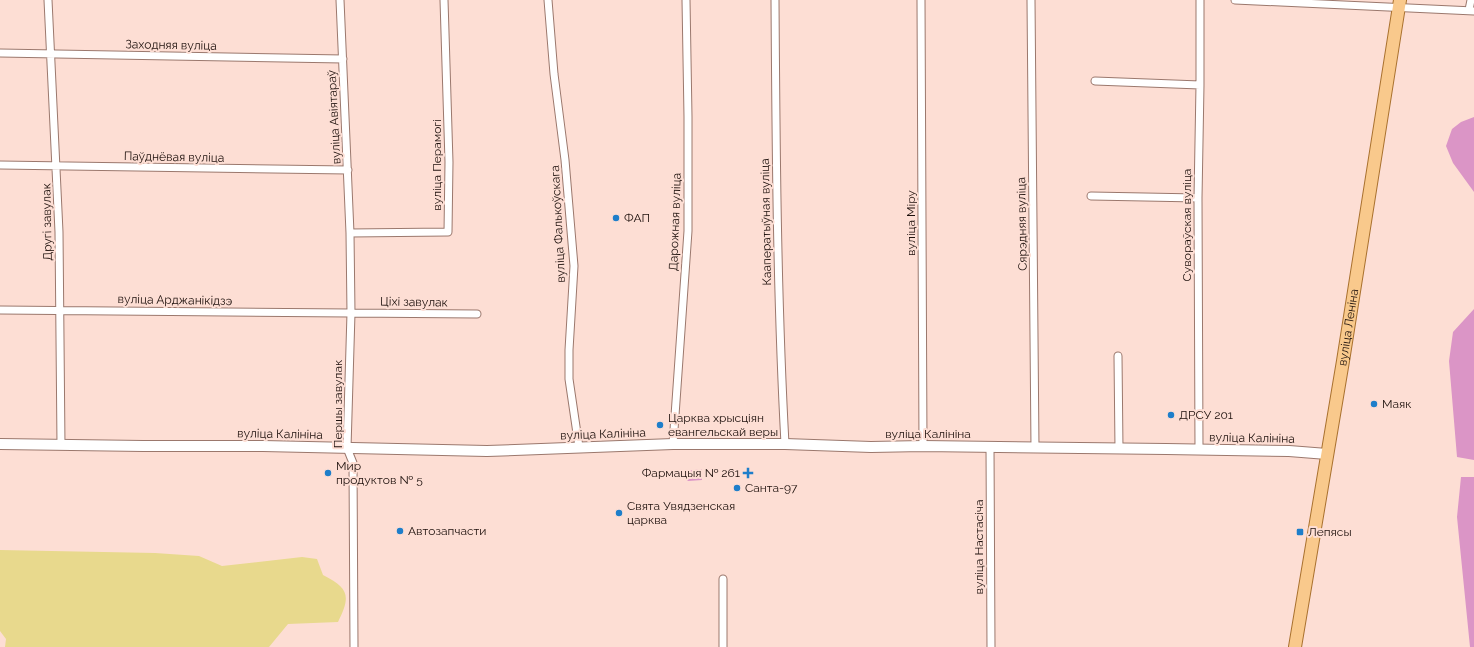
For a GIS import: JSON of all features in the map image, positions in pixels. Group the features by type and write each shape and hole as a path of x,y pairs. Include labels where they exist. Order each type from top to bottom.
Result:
{"main road":[{"name":"вуліца Леніна","path":"1295,647 1400,4"}],"street":[{"name":"Другі завулак","path":"48,0 52,54 59,232 61,445"},
{"name":"вуліца Авіятараў","path":"340,0 350,233"},
{"name":"вуліца Перамогі","path":"350,233 448,232 449,162 444,0"},
{"name":"вуліца Фалькоўскага","path":"548,0 554,74 565,160 574,266 569,350 570,379 579,447"},
{"name":"Дарожная вуліца","path":"672,444 688,231 686,0"},
{"name":"Кааператыўная вуліца","path":"775,0 777,248 780,355 785,444"},
{"name":"вуліца Міру","path":"921,0 923,446"},
{"name":"Сярэдняя вуліца","path":"1031,0 1036,448"},
{"name":"Сувораўская вуліца","path":"1198,450 1200,0"},
{"path":"1235,0 1400,4 1472,11 1471,0"},
{"name":"Заходняя вуліца","path":"0,53 342,59"},
{"path":"1095,81 1200,85"},
{"name":"Паўднёвая вуліца","path":"0,165 348,170"},
{"path":"1091,196 1198,198"},
{"name":"Першы завулак","path":"350,233 351,313 347,448 352,464 354,647"},
{"name":"вуліца Арджанікідзэ","path":"0,310 351,313"},
{"name":"Ціхі завулак","path":"351,313 477,314"},
{"path":"1118,356 1119,449"},
{"path":"1301,452 1319,447 1329,436 1331,430"},
{"name":"вуліца Калініна","path":"0,444 486,451 672,444 785,444 871,447 923,446 1198,450 1327,454"},
{"name":"вуліца Настасіча","path":"990,447 991,647"},
{"path":"1301,452 1316,457 1324,474"},
{"path":"723,579 723,647"}],"shaded area":[{"path":"1474,117 1474,192 1453,163 1446,146 1452,129 1461,122"},
{"path":"1474,309 1474,460 1457,457 1449,361 1453,332"},
{"path":"702,469 702,480 688,481 684,478 685,471"},
{"path":"1461,477 1474,477 1474,647 1470,647 1457,517"},
{"path":"0,550 155,553 199,556 222,566 302,557 317,559 323,575 338,584 343,589 346,599 345,606 338,622 288,624 269,647 5,647 6,639 0,631"}],"place":[{"name":"ФАП","path":"616,218"},
{"name":"Маяк","path":"1374,404"},
{"name":"ДРСУ 201","path":"1171,415"},
{"name":"Царква хрысціян евангельскай веры","path":"660,425"},
{"name":"Мир продуктов № 5","path":"328,473"},
{"name":"Фармацыя № 261","path":"748,473"},
{"name":"Санта-97","path":"737,488"},
{"name":"Свята Увядзенская царква","path":"619,513"},
{"name":"Автозапчасти","path":"400,531"},
{"name":"Лепясы","path":"1300,532"}]}
